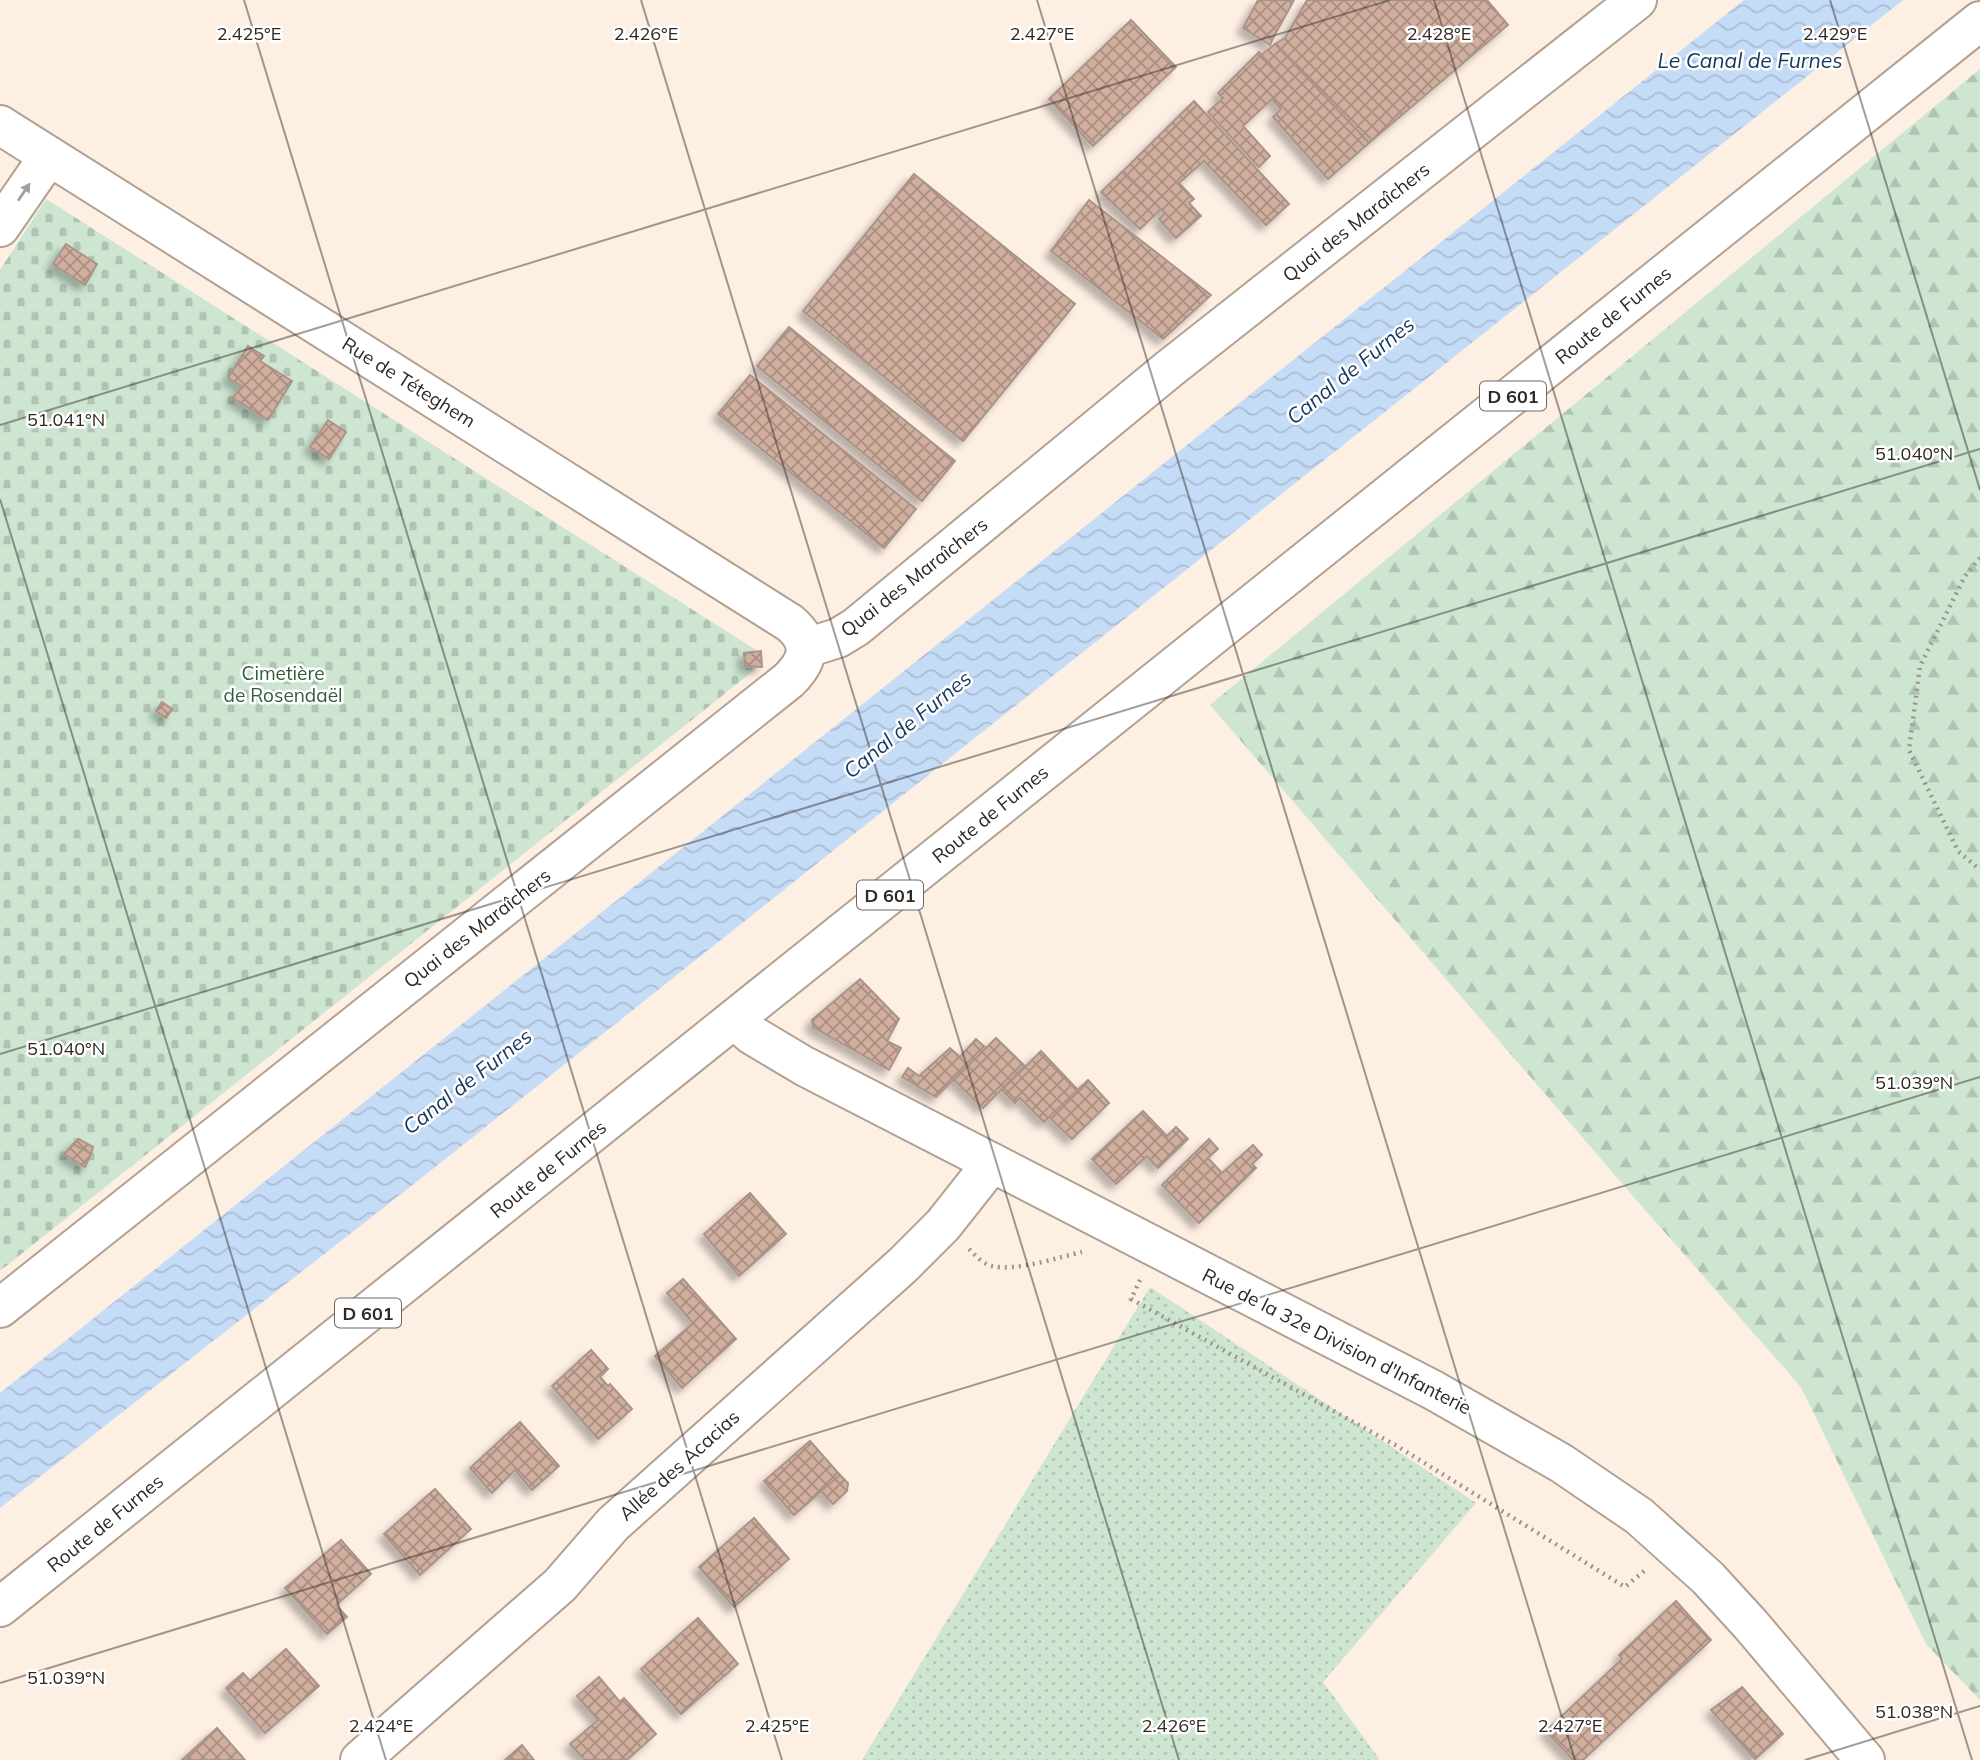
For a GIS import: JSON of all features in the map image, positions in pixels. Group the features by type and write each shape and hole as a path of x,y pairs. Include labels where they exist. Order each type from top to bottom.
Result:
{"street":[{"name":"Quai des Maraîchers","path":"0,1308 789,680 802,665 806,648 848,633 1170,369 1637,0"},
{"name":"Route de Furnes","path":"0,1607 1980,21"},
{"name":"Rue de Téteghem","path":"0,125 790,623 802,635 806,648"},
{"path":"0,227 49,156"},
{"name":"Rue de la 32e Division d'Infanterie","path":"735,1020 752,1035 786,1056 1503,1428 1615,1500 1639,1516 1708,1578 1865,1760"},
{"name":"Allée des Acacias","path":"360,1760 560,1585 613,1524 902,1265 943,1225 992,1163"}],"path":[{"path":"1980,558 1965,576 1920,666 1909,750 1958,851 1980,870"},
{"path":"943,1225 983,1262 1001,1267 1086,1251 1104,1221"},
{"path":"1144,1270 1131,1299 1397,1446 1625,1587 1674,1547"}],"green space":[{"path":"1980,69 1980,1700 1926,1644 1801,1387 1210,705"},
{"name":"Cimetière de Rosendaël","path":"46,199 756,650 757,668 0,1271 0,270"},
{"path":"1150,1287 1476,1503 1323,1682 1380,1760 862,1760"}],"water":[{"name":"Le Canal de Furnes","path":"1744,0 1903,0 429,1172 0,1508 0,1393"}],"building":[{"path":"1258,0 1294,0 1272,40 1249,17"},
{"path":"1307,0 1487,0 1508,25 1369,143 1275,44 1285,38"},
{"path":"1249,17 1272,40 1270,45 1243,28"},
{"path":"1131,20 1176,67 1093,146 1049,99"},
{"path":"1275,44 1369,143 1328,179 1273,117 1281,109 1272,99 1288,84 1261,55"},
{"path":"1259,52 1288,84 1243,126 1270,156 1259,167 1208,112 1223,98 1218,93"},
{"path":"1194,101 1289,204 1266,225 1204,161 1179,183 1194,199 1189,203 1201,216 1176,238 1159,219 1165,213 1122,172"},
{"path":"1122,172 1161,209 1140,229 1101,192"},
{"path":"914,174 1075,304 963,441 803,311"},
{"path":"1089,200 1211,295 1163,339 1051,251"},
{"path":"66,244 97,264 85,285 53,264"},
{"path":"789,327 955,461 922,501 757,366"},
{"path":"248,346 264,356 260,361 292,381 268,420 233,398 242,386 228,378"},
{"path":"750,375 916,509 884,548 718,414"},
{"path":"328,420 346,432 329,459 310,447"},
{"path":"761,651 762,667 745,666 744,653"},
{"path":"162,702 172,709 166,718 156,711"},
{"path":"860,979 899,1019 887,1041 901,1048 889,1070 813,1027 812,1020"},
{"path":"996,1038 1025,1066 983,1108 954,1080"},
{"path":"976,1039 986,1048 936,1097 902,1077 908,1068 919,1076 950,1048 960,1057"},
{"path":"1041,1051 1078,1090 1044,1122 1020,1098 1015,1103 1002,1090"},
{"path":"1088,1080 1109,1103 1072,1139 1049,1117"},
{"path":"1143,1111 1167,1136 1176,1127 1188,1139 1158,1168 1147,1156 1116,1184 1092,1159"},
{"path":"79,1139 93,1147 91,1154 73,1144"},
{"path":"1209,1139 1218,1149 1208,1158 1222,1173 1253,1145 1262,1155 1252,1164 1256,1168 1199,1223 1162,1185"},
{"path":"73,1144 91,1154 85,1167 64,1154"},
{"path":"750,1193 786,1234 739,1276 704,1234"},
{"path":"683,1279 736,1339 682,1388 655,1356 693,1323 667,1293"},
{"path":"591,1350 608,1369 600,1377 608,1386 610,1384 632,1409 598,1439 552,1386"},
{"path":"520,1422 559,1466 532,1490 515,1470 492,1493 470,1468"},
{"path":"810,1441 840,1475 794,1515 764,1481"},
{"path":"840,1475 848,1483 847,1491 833,1504 821,1491"},
{"path":"435,1489 471,1529 420,1575 384,1534"},
{"path":"754,1518 789,1559 734,1607 699,1567"},
{"path":"341,1540 371,1574 336,1605 347,1617 327,1634 285,1588"},
{"path":"1676,1601 1711,1640 1583,1760 1573,1760 1546,1731 1622,1659 1619,1655"},
{"path":"698,1618 738,1664 681,1714 641,1669"},
{"path":"286,1649 319,1686 265,1733 226,1688 243,1673 250,1681"},
{"path":"599,1677 620,1702 624,1698 656,1734 627,1760 585,1760 570,1744 598,1720 577,1696"},
{"path":"1742,1687 1783,1734 1755,1759 1711,1710"},
{"path":"217,1728 245,1760 182,1760"},
{"path":"522,1745 534,1760 505,1760"}],"water label":[{"name":"Canal de Furnes","path":"1350,370"},
{"name":"Canal de Furnes","path":"907,724"},
{"name":"Canal de Furnes","path":"467,1081"}]}
